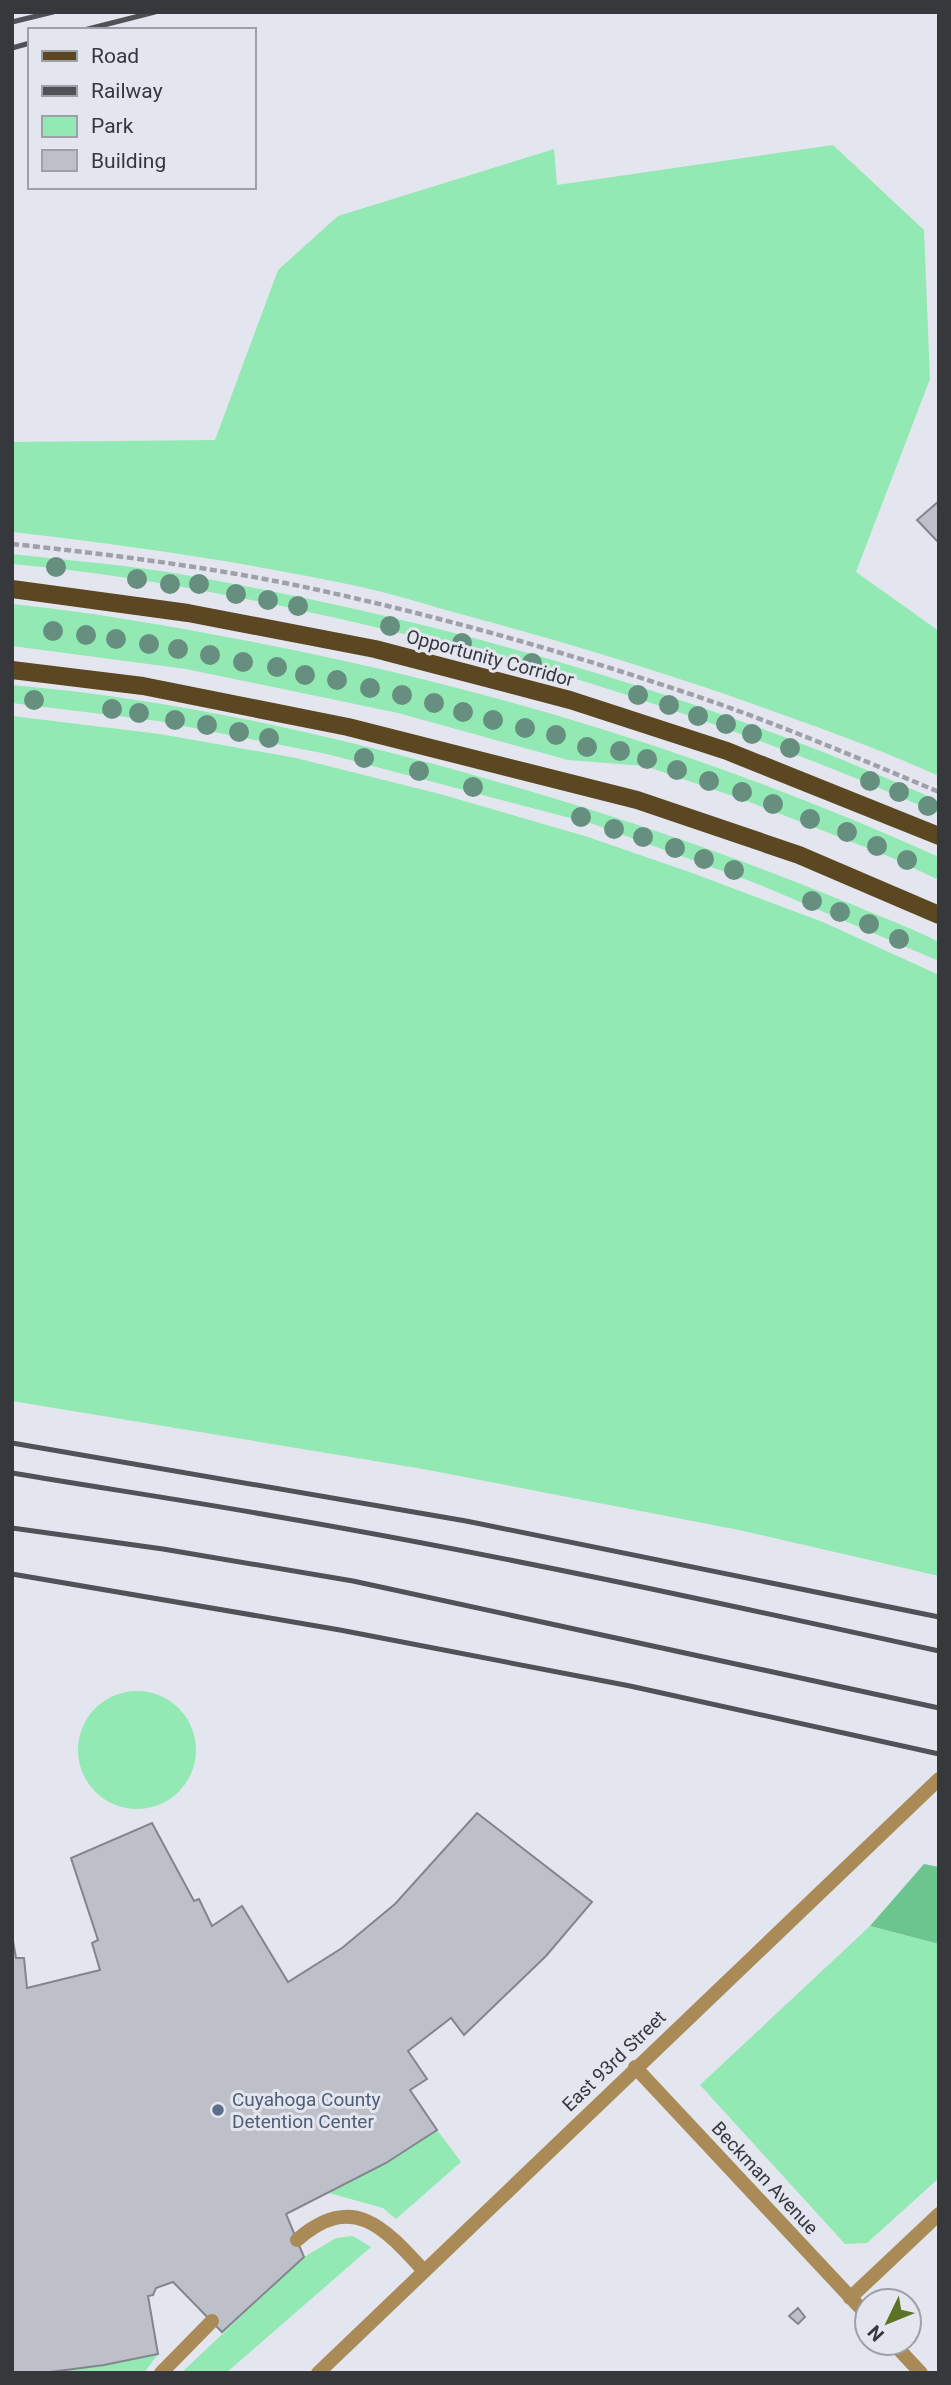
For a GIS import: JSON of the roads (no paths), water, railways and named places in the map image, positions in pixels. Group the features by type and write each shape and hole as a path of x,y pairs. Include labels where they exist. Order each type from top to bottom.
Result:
{"main road":[{"name":"Opportunity Corridor","path":"12,589 188,613 375,649 570,700 749,758 939,835"},
{"path":"12,670 143,686 348,727 637,800 799,855 939,915"}],"street":[{"name":"East 93rd Street","path":"318,2373 939,1779"},
{"name":"Beckman Avenue","path":"635,2067 853,2301"},
{"path":"850,2298 939,2214"},
{"path":"297,2240 315,2225 338,2216 356,2217 394,2238 424,2271"},
{"path":"161,2373 212,2321"},
{"path":"906,2357 921,2373"}],"railway":[{"path":"12,22 53,12"},
{"path":"92,28 155,12"},
{"path":"12,48 28,44"},
{"path":"12,1443 466,1521 939,1617"},
{"path":"12,1473 445,1547 939,1651"},
{"path":"12,1528 163,1549 353,1581 939,1708"},
{"path":"12,1574 340,1630 630,1686 939,1754"}],"place":[{"name":"Cuyahoga County Detention Center","path":"218,2110"}]}
